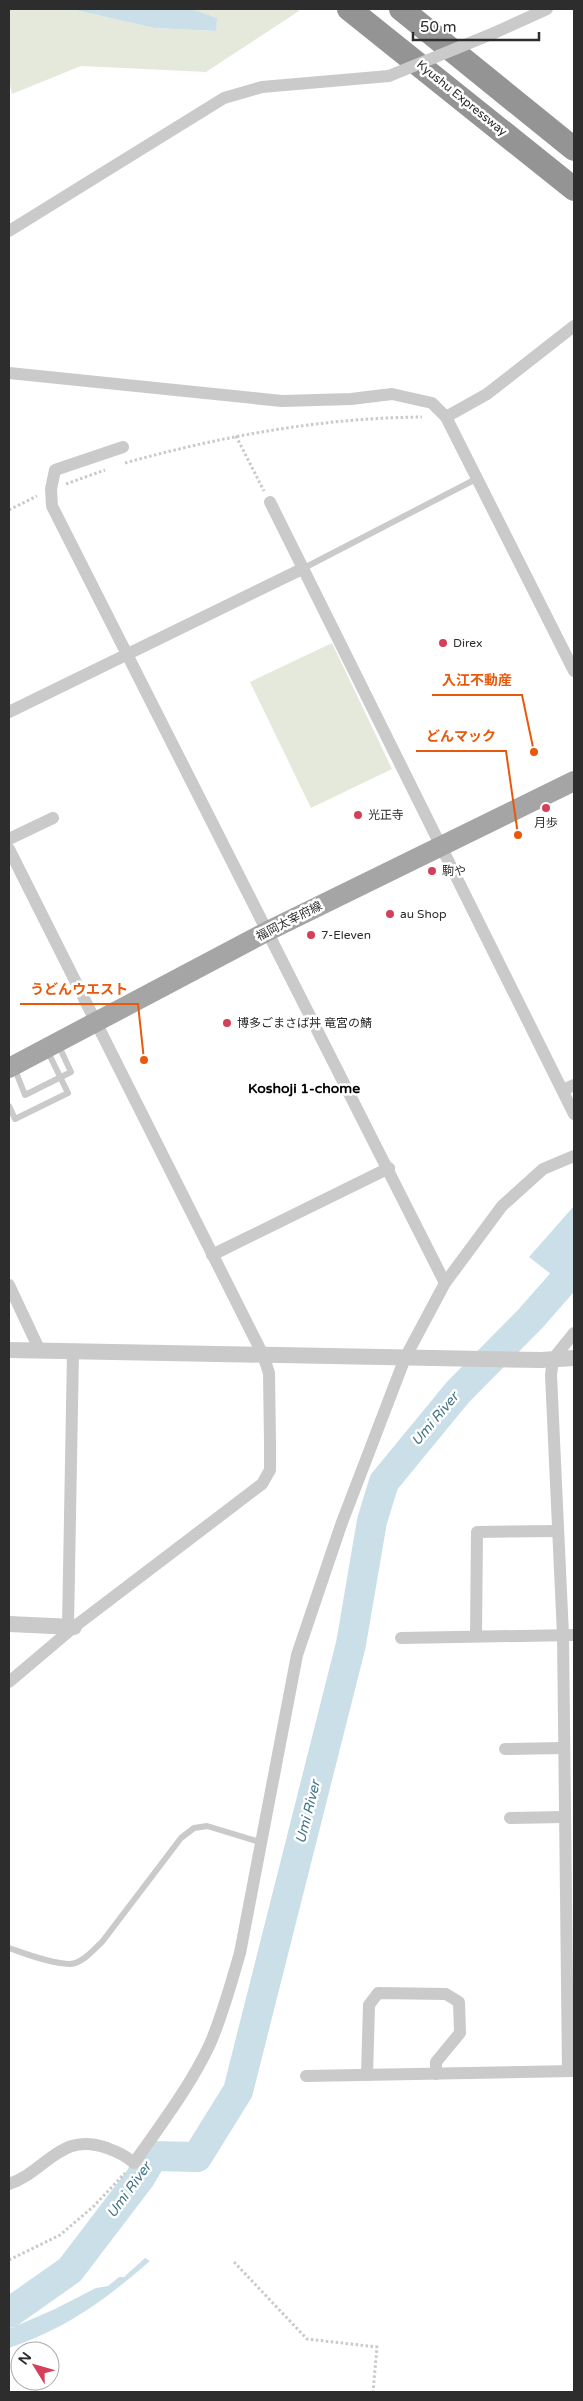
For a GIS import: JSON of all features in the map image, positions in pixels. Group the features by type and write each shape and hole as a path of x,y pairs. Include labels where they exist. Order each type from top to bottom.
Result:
{"highway":[{"name":"Kyushu Expressway","path":"349,9 574,189"},
{"path":"401,9 574,149"}],"main road":[{"name":"福岡太宰府線","path":"11,1067 268,931 574,781"}],"street":[{"path":"9,232 224,98 270,86 389,76 547,9"},
{"path":"446,417 487,394 574,326"},
{"path":"9,373 282,401 392,394 432,403 446,417 574,670"},
{"path":"123,446 55,470 51,489 52,506 445,1283"},
{"path":"270,502 442,845 568,1088 574,1114"},
{"path":"9,712 304,568"},
{"path":"9,839 53,818"},
{"path":"9,849 94,1024 262,1355 269,1373 270,1442 270,1470 262,1484 71,1627 9,1682"},
{"path":"9,2184 18,2181 63,2150 78,2144 92,2143 125,2155 134,2163 168,2116 210,2044 240,1953 297,1655 342,1525 405,1358 445,1283 502,1206 543,1169 574,1156"},
{"path":"212,1255 388,1168"},
{"path":"9,1285 40,1351"},
{"path":"547,1360 574,1333"},
{"path":"9,1350 405,1358 547,1360 574,1358"},
{"path":"71,1627 74,1352"},
{"path":"306,2076 571,2071 564,1748 569,1635 558,1531 551,1375 547,1360"},
{"path":"476,1636 477,1532 558,1531"},
{"path":"9,1624 71,1627"},
{"path":"401,1638 569,1635"},
{"path":"505,1749 564,1748"},
{"path":"510,1818 565,1817"},
{"path":"367,2075 369,2005 378,1993 446,1994 459,2002 460,2033 436,2062 436,2074"}],"lane":[{"path":"304,568 476,479"},
{"path":"9,1106 15,1119 68,1093 60,1077 52,1046"},
{"path":"11,1067 25,1095 71,1072 52,1046"},
{"path":"9,1948 39,1958 71,1964 87,1957 102,1942 181,1838 194,1828 207,1826 260,1842"}],"path":[{"path":"124,464 197,443 293,427 391,417 446,417"},
{"path":"236,436 270,502"},
{"path":"9,510 51,489 106,470"},
{"path":"9,2260 60,2235 94,2206 134,2163"},
{"path":"234,2262 307,2339 377,2347 373,2392"}],"shaded area":[{"path":"9,9 71,9 154,28 215,31 216,18 192,9 298,9 299,11 206,72 81,66 12,94 9,80"},
{"path":"332,643 392,769 311,808 250,682"}],"water":[{"path":"71,9 192,9 217,18 216,31 154,28"},
{"path":"574,1206 574,1292 529,1257"},
{"path":"145,2258 150,2261 84,2312 30,2340 10,2341 9,2348 9,2329 55,2309 96,2288 108,2286 119,2277 124,2277"}],"waterway":[{"name":"Umi River","path":"9,2313 70,2270 140,2178 153,2156 197,2157 238,2091 351,1644 372,1521 384,1482 458,1392 531,1318 574,1269"}],"place":[{"name":"Direx","path":"443,643"},
{"name":"入江不動産","path":"534,752"},
{"name":"月歩","path":"546,808"},
{"name":"光正寺","path":"358,815"},
{"name":"どんマック","path":"518,835"},
{"name":"駒や","path":"432,871"},
{"name":"au Shop","path":"390,914"},
{"name":"7-Eleven","path":"311,935"},
{"name":"博多ごまさば丼 竜宮の鯖","path":"227,1023"},
{"name":"うどんウエスト","path":"144,1060"}],"district":[{"name":"Koshoji 1-chome","path":"304,1088"}]}
